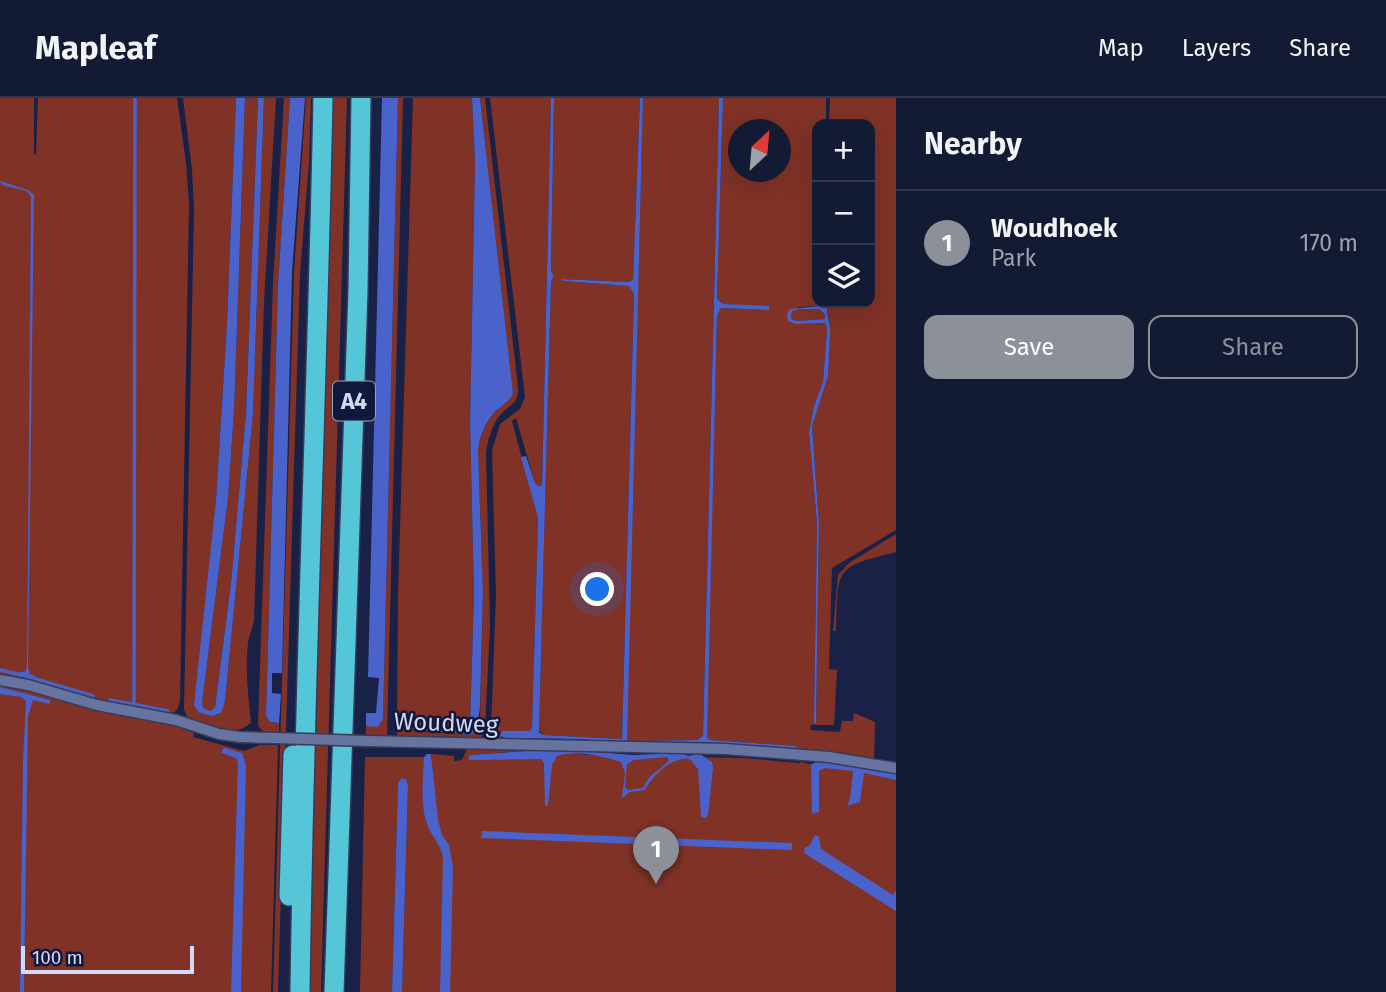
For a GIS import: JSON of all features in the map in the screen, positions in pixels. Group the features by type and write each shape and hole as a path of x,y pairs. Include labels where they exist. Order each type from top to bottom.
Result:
{"highway":[{"name":"A4","path":"300,992 323,98"},
{"name":"A4","path":"334,992 358,292 361,98"},
{"name":"A4","path":"288,992 290,811 295,713 310,545"}],"street":[{"name":"Woudweg","path":"0,680 28,685 97,705 176,720 219,734 368,741 725,749 830,757 896,768"}],"shaded area":[{"path":"0,98 34,98 36,155 38,98 177,98 189,204 180,701 167,723 194,733 193,737 244,751 260,745 278,745 271,992 24,992 26,781 22,992 0,992"},
{"path":"183,98 236,98 227,323 216,500 198,712 218,715 225,701 253,414 264,98 276,98 264,302 254,621 247,653 251,722 238,730 202,724 187,717 184,709 194,212 192,169"},
{"path":"245,98 258,98 246,413 231,583 215,707 212,711 203,708 202,703 228,498 234,412"},
{"path":"284,98 290,98 278,285 266,716 270,722 279,723 279,732 264,732 258,726 273,284"},
{"path":"306,98 311,98 309,163 300,273 278,992 273,992 294,272"},
{"path":"332,98 347,98 321,992 308,992"},
{"path":"398,98 403,98 387,735 366,735 366,726 379,726 383,719"},
{"path":"413,98 472,98 475,163 470,423 474,593 470,726 468,729 416,726 413,727 414,731 471,735 477,731 480,720 483,592 478,449 489,419 513,393 480,98 485,98 518,387 517,398 495,423 486,452 490,625 485,728 478,739 397,736 398,594"},
{"path":"490,98 551,98 542,486 535,483 516,418 512,421 538,518 532,728 531,731 500,733 501,737 624,743 643,98 719,98 703,736 697,740 644,741 788,748 796,746 711,740 707,738 706,732 717,316 721,308 768,310 769,307 723,304 717,299 723,98 826,98 826,119 812,119 812,306 799,307 787,315 796,324 825,323 827,329 823,382 814,406 809,432 817,524 816,723 819,524 812,426 828,376 827,308 875,308 875,119 829,119 830,98 896,98 896,530 832,568 829,669 837,670 834,725 811,725 810,730 840,732 842,721 853,721 854,713 875,722 874,758 493,739 491,732 496,594 492,451 500,424 520,409 525,397"},
{"path":"554,98 640,98 633,280 561,279 630,286 634,294 622,739 543,735 539,730 551,282 554,278 551,271"},
{"path":"820,309 825,319 791,319 792,311"},
{"path":"896,534 896,552 860,562 843,574 839,583 836,631 833,631 838,575 849,563"},
{"path":"549,747 470,755 569,753 744,758 799,763 803,761 896,777 896,992 402,992 408,785 403,778 398,783 392,992 360,992 365,757 424,757 424,763 432,762 431,754 454,756 454,761 462,760 467,749"}],"water":[{"path":"236,98 245,98 234,412 228,498 202,703 203,708 211,711 215,707 231,583 246,413 258,98 264,98 253,414 225,701 221,713 212,716 198,712 194,705 216,500 227,323"},
{"path":"290,98 305,98 292,272 282,673 272,673 272,693 281,694 279,723 270,722 266,716 278,285"},
{"path":"382,98 398,98 383,719 378,727 366,726 366,713 376,713 379,678 368,677"},
{"path":"472,98 480,98 513,393 488,421 478,449 483,592 480,707 477,731 471,735 412,729 416,726 468,729 470,726 474,593 470,423 475,163"},
{"path":"551,98 554,98 551,271 554,277 551,282 539,732 543,735 622,739 634,294 629,286 561,279 633,280 640,98 643,98 627,742 624,743 500,736 502,731 529,731 532,728 538,518 521,457 526,456 535,483 542,486"},
{"path":"719,98 723,98 717,299 723,304 769,306 769,310 721,308 717,316 707,738 796,748 695,742 644,743 697,740 703,736"},
{"path":"0,181 28,190 34,195 28,667 30,674 35,676 34,679 17,676 18,673 26,671 27,664 31,197 27,191 2,185"},
{"path":"827,308 830,329 828,376 812,426 819,524 816,723 817,524 809,432 814,406 823,382 827,329 825,323 796,324 788,321 787,314 790,309","holes":["801,309 819,309 824,313 825,319 791,319 792,311"]},
{"path":"0,687 50,700 50,704 33,700 28,716 24,992 20,992 26,701 21,697 0,694"},
{"path":"225,748 242,753 246,765 241,992 231,992 238,763 236,758 222,753"},
{"path":"556,749 634,755 700,754 712,762 713,768 708,815 706,818 701,817 698,769 690,759 676,760 658,773 645,790 629,792 622,797 625,773 621,762 581,754 557,756 552,765 548,806 545,806 544,763 541,759 468,760 470,755","holes":["667,757 669,760 652,775 643,788 628,790 625,787 627,764 634,760"]},
{"path":"431,754 438,820 442,835 449,845 453,868 450,992 440,992 443,858 427,824 423,808 424,757"},
{"path":"818,760 896,774 896,780 864,773 860,802 847,806 853,771 825,768 819,771 819,812 812,814 811,765"},
{"path":"402,778 406,779 408,785 402,992 392,992 398,783"},
{"path":"482,831 792,843 792,850 481,838"},
{"path":"815,835 819,837 821,849 893,895 896,890 896,911 804,853"}],"waterway":[{"path":"134,703 135,98"},
{"path":"0,670 22,675"},
{"path":"29,677 93,696"},
{"path":"110,700 168,711"}],"place":[{"name":"Woudhoek","path":"656,884"}]}
